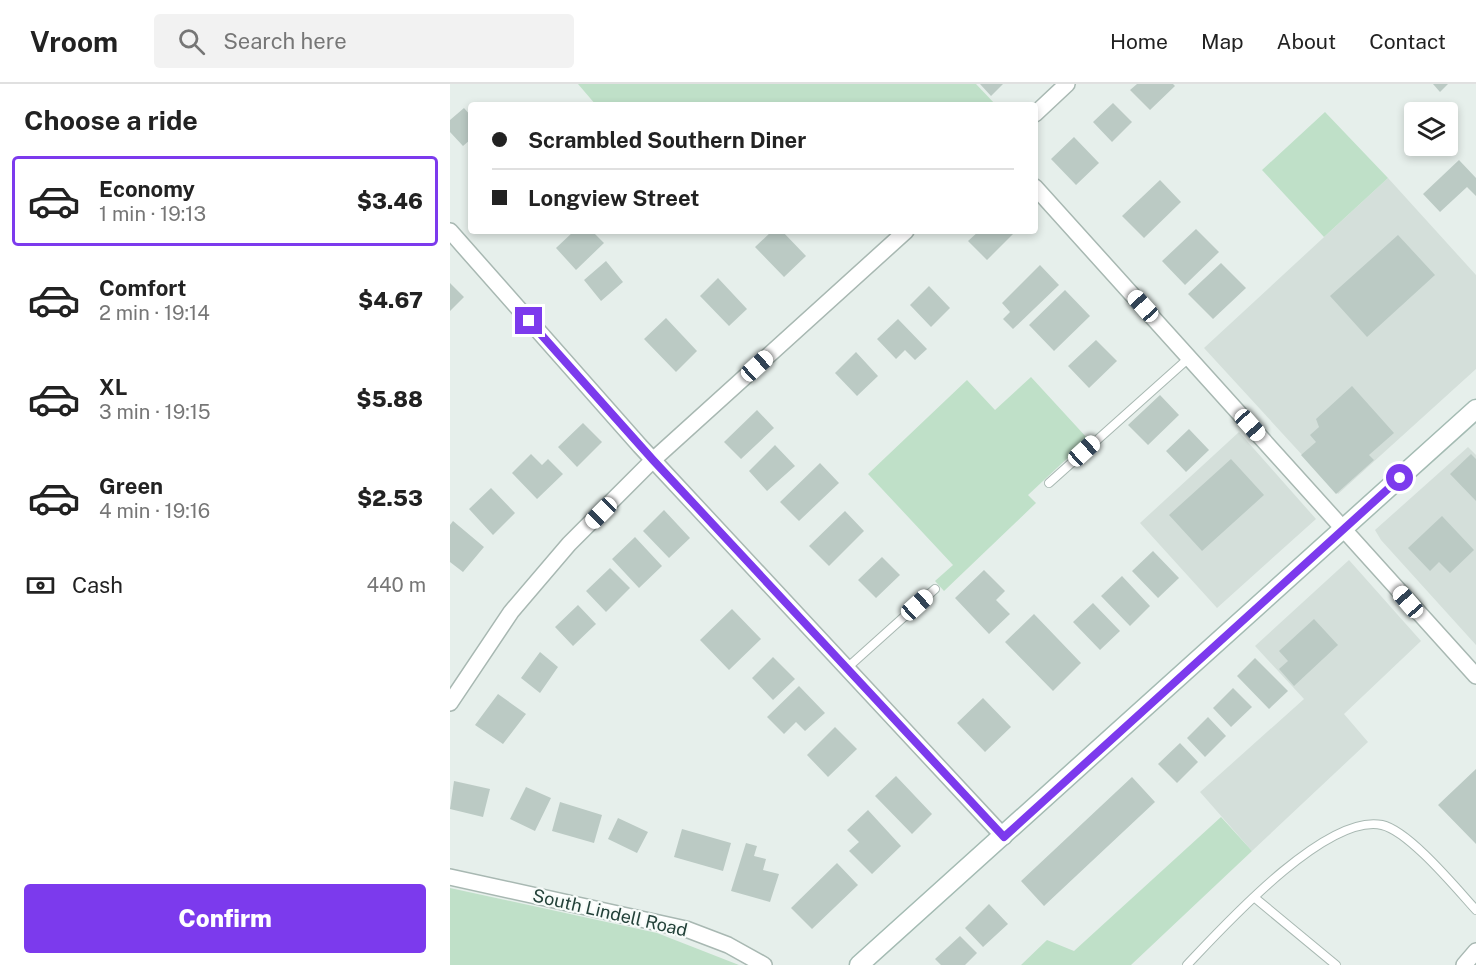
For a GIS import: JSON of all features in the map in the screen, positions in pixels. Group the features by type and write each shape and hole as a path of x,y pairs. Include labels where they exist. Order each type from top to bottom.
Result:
{"main road":[{"path":"859,965 1004,837 1476,409"}],"street":[{"path":"1038,111 1067,84"},
{"path":"1038,190 1476,676"},
{"path":"450,231 653,460 1004,837"},
{"path":"450,703 511,612 569,544 653,460 903,234"},
{"name":"South Lindell Road","path":"450,877 686,929 728,945 764,965"},
{"path":"1464,965 1476,951"}],"lane":[{"path":"1049,483 1190,357"},
{"path":"847,668 935,589"},
{"path":"1187,965 1255,898 1306,853 1328,837 1355,826 1382,825 1401,835 1423,854 1476,910"},
{"path":"1255,898 1336,965"}],"shaded area":[{"path":"1388,178 1476,275 1476,369 1338,494 1204,348"},
{"path":"1239,432 1316,519 1217,608 1140,523"},
{"path":"1468,447 1476,455 1476,645 1381,540 1375,530"},
{"path":"1349,560 1421,641 1344,714 1368,742 1252,851 1200,792 1304,699 1255,646"}],"green space":[{"path":"578,84 976,84 993,102 593,102"},
{"path":"1325,112 1388,178 1324,237 1262,170"},
{"path":"1031,377 1088,439 1028,495 1036,503 944,591 935,581 953,565 868,474 967,380 995,410"},
{"path":"1221,817 1252,851 1131,965 1021,965 1047,940 1074,951"},
{"path":"450,888 657,933 739,965 450,965"}],"building":[{"path":"980,84 1003,84 991,96"},
{"path":"1137,84 1173,84 1175,86 1150,110 1130,90"},
{"path":"1433,84 1448,84 1440,92"},
{"path":"1113,103 1132,122 1112,142 1093,122"},
{"path":"464,108 468,113 468,142 463,146 450,132 450,120"},
{"path":"1074,137 1099,163 1076,185 1051,159"},
{"path":"1459,160 1476,178 1476,196 1467,187 1440,212 1423,194"},
{"path":"1160,180 1181,202 1144,238 1122,216"},
{"path":"1196,229 1219,252 1185,285 1162,261"},
{"path":"571,234 595,234 604,243 576,270 556,248"},
{"path":"769,234 785,234 806,256 784,277 755,247"},
{"path":"976,234 1013,234 987,260 968,241"},
{"path":"1398,235 1435,275 1367,337 1330,296"},
{"path":"606,261 623,282 601,301 584,280"},
{"path":"1221,263 1246,288 1213,319 1188,294"},
{"path":"1040,265 1059,285 1013,329 1003,319 1010,312 1002,303"},
{"path":"718,278 747,309 729,326 700,296"},
{"path":"450,283 464,297 450,311"},
{"path":"929,286 950,308 931,327 910,305"},
{"path":"1065,290 1090,316 1054,351 1029,325"},
{"path":"666,318 697,351 676,372 644,339"},
{"path":"898,319 927,349 915,360 905,350 896,359 877,339"},
{"path":"1096,340 1117,361 1089,388 1068,366"},
{"path":"856,352 878,376 857,396 835,373"},
{"path":"1352,386 1394,433 1369,455 1374,460 1336,494 1301,455 1316,442 1310,435 1319,427 1316,419"},
{"path":"1160,395 1179,415 1148,445 1128,425"},
{"path":"757,410 774,428 741,459 724,442"},
{"path":"583,423 602,442 577,467 558,447"},
{"path":"1189,429 1209,450 1186,472 1166,451"},
{"path":"775,445 795,466 767,491 749,471"},
{"path":"531,454 542,465 548,459 563,474 537,499 512,473"},
{"path":"1471,454 1476,459 1476,501 1450,474"},
{"path":"1231,459 1264,495 1202,551 1169,515"},
{"path":"820,463 839,483 799,521 780,502"},
{"path":"491,488 515,513 493,535 469,509"},
{"path":"664,510 690,538 669,558 643,531"},
{"path":"845,511 864,531 829,566 809,546"},
{"path":"1442,516 1474,550 1450,573 1439,562 1430,571 1408,548"},
{"path":"453,521 484,547 463,572 450,562 450,525"},
{"path":"635,537 662,566 639,588 612,559"},
{"path":"1153,551 1179,578 1158,598 1132,571"},
{"path":"882,557 900,575 876,598 858,580"},
{"path":"610,568 630,588 606,612 586,591"},
{"path":"984,570 1005,591 996,600 1010,614 989,634 955,598"},
{"path":"1122,576 1150,606 1130,626 1101,596"},
{"path":"1093,603 1120,631 1100,650 1073,622"},
{"path":"578,605 596,624 573,646 555,627"},
{"path":"732,609 761,639 729,670 700,640"},
{"path":"1034,614 1081,663 1053,691 1005,642"},
{"path":"1314,619 1338,645 1294,686 1279,669 1288,661 1279,651"},
{"path":"540,652 558,667 540,693 521,678"},
{"path":"773,657 795,679 773,700 752,678"},
{"path":"1255,658 1288,691 1269,709 1237,676"},
{"path":"799,686 825,713 805,731 796,722 784,734 767,717"},
{"path":"1233,688 1252,707 1231,727 1213,708"},
{"path":"498,694 526,714 503,744 475,725"},
{"path":"983,698 1011,727 985,752 957,723"},
{"path":"1208,717 1226,736 1205,757 1187,738"},
{"path":"835,727 857,749 828,777 807,755"},
{"path":"1180,743 1198,762 1177,783 1158,764"},
{"path":"1476,769 1476,844 1438,805"},
{"path":"896,776 932,814 912,834 875,796"},
{"path":"1132,777 1155,802 1044,906 1021,881"},
{"path":"454,781 490,789 483,817 450,809"},
{"path":"526,787 551,798 535,831 510,819"},
{"path":"560,802 602,815 594,843 552,831"},
{"path":"868,810 901,846 872,874 849,851 859,842 847,830"},
{"path":"618,818 648,832 637,853 608,839"},
{"path":"682,829 731,843 723,871 674,857"},
{"path":"746,843 757,846 754,856 766,859 763,870 779,874 770,902 731,891"},
{"path":"837,863 858,885 812,929 791,908"},
{"path":"989,904 1008,924 983,947 965,928"},
{"path":"960,936 977,953 965,965 941,965 935,959"}],"route":[{"path":"529,321 653,460 1004,837 1400,478"}]}
